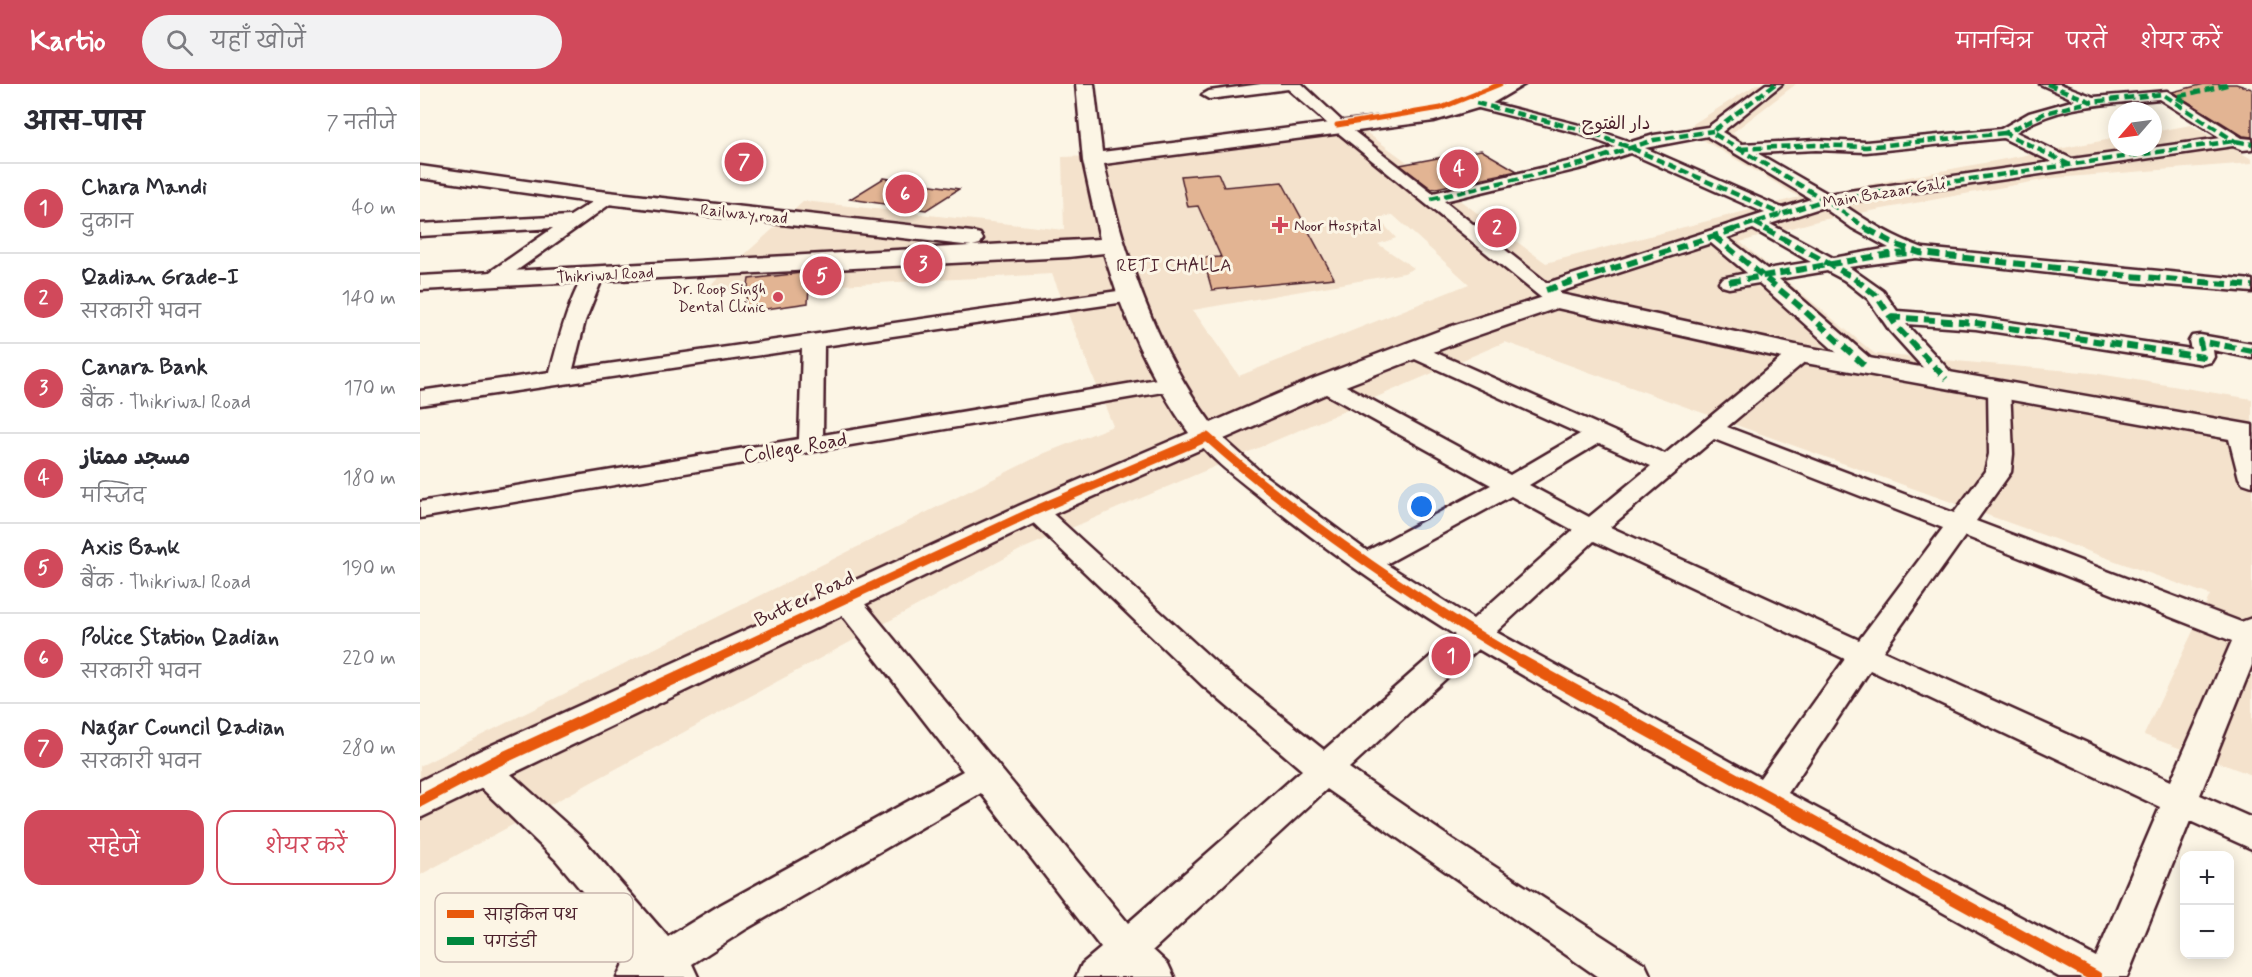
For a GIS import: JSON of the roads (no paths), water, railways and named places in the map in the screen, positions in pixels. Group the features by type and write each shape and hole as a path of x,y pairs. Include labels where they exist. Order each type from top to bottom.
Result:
{"main road":[{"path":"1085,84 1093,154 1112,245 1169,384 1188,415 1207,437"},
{"path":"1093,154 1337,125 1423,108 1516,84"},
{"name":"Railway road","path":"420,172 607,198 1068,250"},
{"name":"Thikriwal Road","path":"420,283 1068,250 1112,245"},
{"path":"1551,295 1800,354 2246,433"},
{"name":"Butter Road","path":"420,801 482,768 1034,511 1325,384 1551,295"}],"street":[{"path":"1209,95 1292,84 1337,125 1551,295"},
{"path":"1431,199 1581,164 1654,140 1713,131 1775,84"},
{"path":"2046,84 2092,102"},
{"path":"1480,92 1528,118 1543,118 1629,147 1781,214"},
{"path":"2005,133 2010,128 2050,112 2092,102 2162,94 2234,141 2252,149"},
{"path":"1713,131 1825,200 1858,224 1897,245 1920,253"},
{"path":"1740,149 1816,145 1866,147 2005,133 2070,165"},
{"path":"2234,141 2252,144"},
{"name":"Main Bazaar Gali","path":"1551,295 1714,236 1825,200 2234,141"},
{"path":"490,280 607,198"},
{"path":"420,230 574,221"},
{"path":"1755,223 1851,276 1875,295 1890,317 1946,379"},
{"path":"1714,236 1864,365"},
{"path":"1729,282 1889,254 1920,253 2130,276 2252,286"},
{"path":"560,379 575,321 594,274"},
{"path":"420,398 813,343 1132,295"},
{"path":"1890,317 1976,323 2203,357 2200,341 2252,351"},
{"path":"811,445 813,343"},
{"path":"1414,350 1669,465"},
{"path":"1096,977 1592,529 1800,354"},
{"name":"College Road","path":"420,510 1169,384"},
{"path":"1325,384 1592,529 2252,834"},
{"path":"1766,797 1864,655 1998,472 2001,454 1999,388"},
{"path":"1711,429 1960,526 2250,632 2107,977"},
{"path":"1368,562 1511,485 1598,433"},
{"path":"2246,433 2252,478"},
{"path":"1207,437 1273,494 1368,562 1476,634 1766,797 2096,977"},
{"path":"1034,511 1238,699 1326,770 1620,974"},
{"path":"845,599 1126,950 1154,977"},
{"path":"482,768 569,849 602,893"},
{"path":"633,935 660,971 984,775"}],"waterway":[{"path":"1489,92 1500,84"}],"place":[{"name":"Nagar Council Qadian","path":"744,162"},
{"name":"مسجد ممتاز","path":"1459,169"},
{"name":"Police Station Qadian","path":"905,194"},
{"name":"Noor Hospital","path":"1280,225"},
{"name":"Qadian Grade-I","path":"1497,228"},
{"name":"Canara Bank","path":"923,264"},
{"name":"Axis Bank","path":"822,276"},
{"name":"Dr. Roop Singh Dental Clinic","path":"778,297"},
{"name":"Chara Mandi","path":"1451,656"}],"district":[{"name":"دار الفتوح","path":"1616,123"},
{"name":"RETI CHALLA","path":"1174,265"}]}
